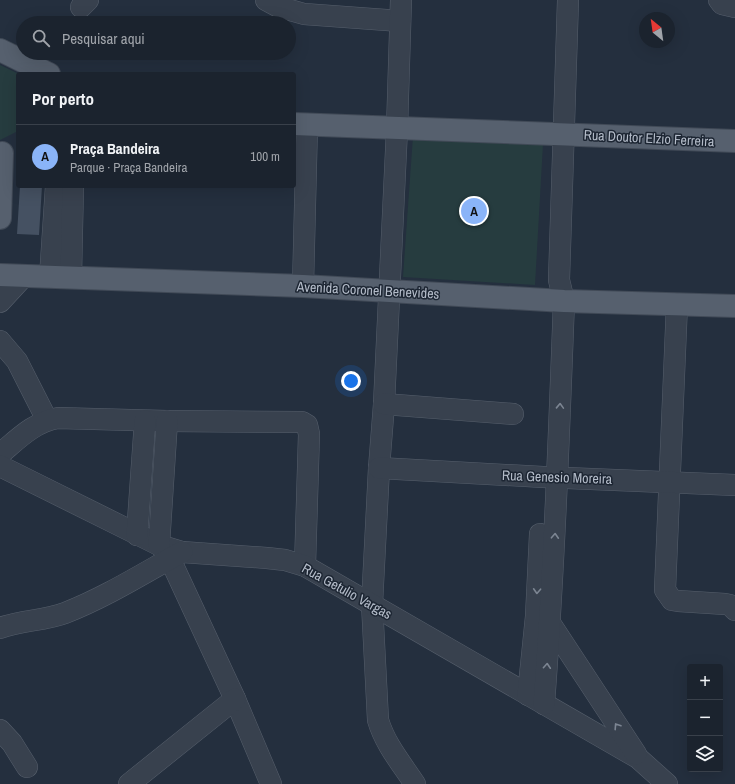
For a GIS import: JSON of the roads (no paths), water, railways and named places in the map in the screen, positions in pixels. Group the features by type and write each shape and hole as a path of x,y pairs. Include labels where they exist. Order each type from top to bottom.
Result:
{"main road":[{"path":"0,50 16,58"},
{"path":"21,60 46,72"},
{"name":"Rua Doutor Elzio Ferreira","path":"301,125 735,141"},
{"path":"0,218 0,201 7,151"},
{"name":"Avenida Coronel Benevides","path":"0,275 303,286 389,291 558,294 677,304 735,306"}],"street":[{"path":"266,0 279,7 304,14 400,21"},
{"path":"400,0 397,129 384,404 372,604 378,720 386,741 415,784"},
{"path":"536,700 550,623 550,477 568,0"},
{"path":"719,0 722,4 735,7"},
{"path":"301,125 303,286"},
{"path":"56,188 61,277"},
{"path":"61,277 73,188"},
{"path":"0,302 24,276"},
{"path":"677,304 665,590 672,600 725,604 730,605 735,610"},
{"path":"0,341 17,361 47,420"},
{"path":"384,404 513,414"},
{"path":"0,454 30,429 47,420 58,418 145,421 300,421 305,423 309,434 305,566"},
{"path":"137,535 145,421"},
{"path":"167,421 170,552 271,784"},
{"name":"Rua Getulio Vargas","path":"0,466 170,552 267,558 285,560 305,566 638,758 667,784"},
{"name":"Rua Genesio Moreira","path":"379,468 735,485"},
{"path":"536,700 536,616 550,477"},
{"path":"0,628 65,613 95,599 170,552"},
{"path":"550,623 638,758"},
{"path":"129,784 235,699"},
{"path":"0,730 12,742 27,767"}],"place":[{"name":"Praça Bandeira","path":"474,211"}]}
